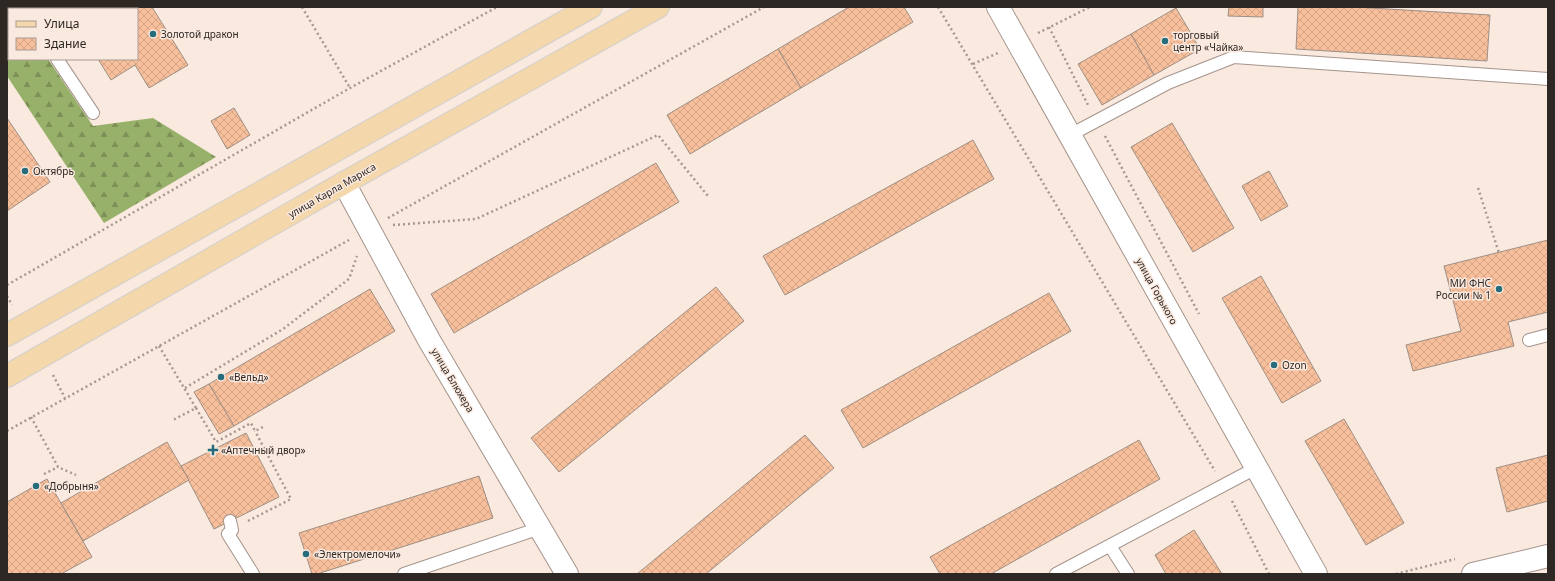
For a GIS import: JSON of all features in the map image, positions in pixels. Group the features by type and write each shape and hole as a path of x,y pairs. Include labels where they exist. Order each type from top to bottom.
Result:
{"main road":[{"path":"7,335 591,7"},
{"name":"улица Карла Маркса","path":"7,376 344,183 658,7"}],"street":[{"name":"улица Горького","path":"998,7 1316,574"},
{"name":"улица Блюхера","path":"344,183 370,228 429,340 566,574"},
{"path":"1473,574 1548,556"}],"lane":[{"path":"1070,135 1168,83 1234,57 1548,78"},
{"path":"58,60 93,114"},
{"path":"1529,340 1548,335"},
{"path":"1056,574 1256,468"},
{"path":"231,525 228,534 253,574"},
{"path":"404,574 540,528"},
{"path":"1110,546 1128,574"}],"path":[{"path":"302,7 350,88"},
{"path":"7,285 350,88 497,7"},
{"path":"7,431 764,7"},
{"path":"938,7 1224,486 1268,574"},
{"path":"1049,27 1201,318"},
{"path":"185,388 282,330 349,279 365,236 370,228 379,226 476,220 658,135 708,196"},
{"path":"1478,188 1499,253"},
{"path":"160,346 216,442 251,423 291,499 231,525"},
{"path":"174,420 196,408"},
{"path":"31,417 58,467 76,475"},
{"path":"255,431 263,427"},
{"path":"44,474 58,467"}],"green space":[{"path":"7,15 8,60 49,60 93,126 153,118 216,157 104,223 7,76"}],"building":[{"name":"Золотой дракон","path":"66,7 152,7 188,65 149,88 135,65 111,80 99,60 138,60 138,8"},
{"path":"849,7 904,7 913,22 801,88 778,49"},
{"path":"1229,7 1263,7 1263,17 1228,16"},
{"path":"1298,7 1354,7 1490,15 1487,61 1296,49"},
{"name":"торговый центр «Чайка»","path":"1176,8 1200,49 1154,75 1131,34"},
{"path":"1131,34 1154,75 1102,105 1078,64"},
{"path":"778,49 801,88 690,154 667,115"},
{"path":"234,108 250,135 227,149 211,121"},
{"name":"Октябрь","path":"7,118 50,182 7,211"},
{"path":"1172,123 1234,228 1193,252 1131,147"},
{"path":"973,140 994,179 785,295 763,256"},
{"path":"656,163 679,202 454,333 431,294"},
{"path":"1269,171 1288,206 1261,221 1242,186"},
{"name":"МИ ФНС России № 1","path":"1548,240 1548,312 1508,322 1514,346 1413,371 1406,345 1461,331 1444,266"},
{"path":"1261,276 1321,381 1282,403 1222,298"},
{"path":"716,287 744,321 559,472 531,438"},
{"path":"370,289 395,331 234,426 209,384"},
{"path":"1049,293 1071,331 863,448 841,410"},
{"path":"209,384 234,426 219,434 194,392"},
{"path":"1344,419 1404,523 1366,545 1305,441"},
{"path":"246,433 279,497 214,529 181,466"},
{"path":"805,435 834,468 706,574 637,574"},
{"path":"1139,440 1160,479 991,574 940,574 930,557"},
{"path":"167,442 189,480 83,541 61,503"},
{"path":"1548,455 1548,501 1507,512 1496,468"},
{"path":"479,476 493,518 317,574 312,574 299,533"},
{"path":"47,479 92,557 61,574 7,574 7,502"},
{"path":"1194,530 1222,574 1166,574 1155,555"}],"place":[{"name":"Золотой дракон","path":"153,34"},
{"name":"торговый центр «Чайка»","path":"1165,41"},
{"name":"Октябрь","path":"25,171"},
{"name":"МИ ФНС России № 1","path":"1499,289"},
{"name":"Ozon","path":"1274,365"},
{"name":"«Вельд»","path":"221,377"},
{"name":"«Аптечный двор»","path":"213,450"},
{"name":"«Добрыня»","path":"36,486"},
{"name":"«Электромелочи»","path":"306,554"}]}
